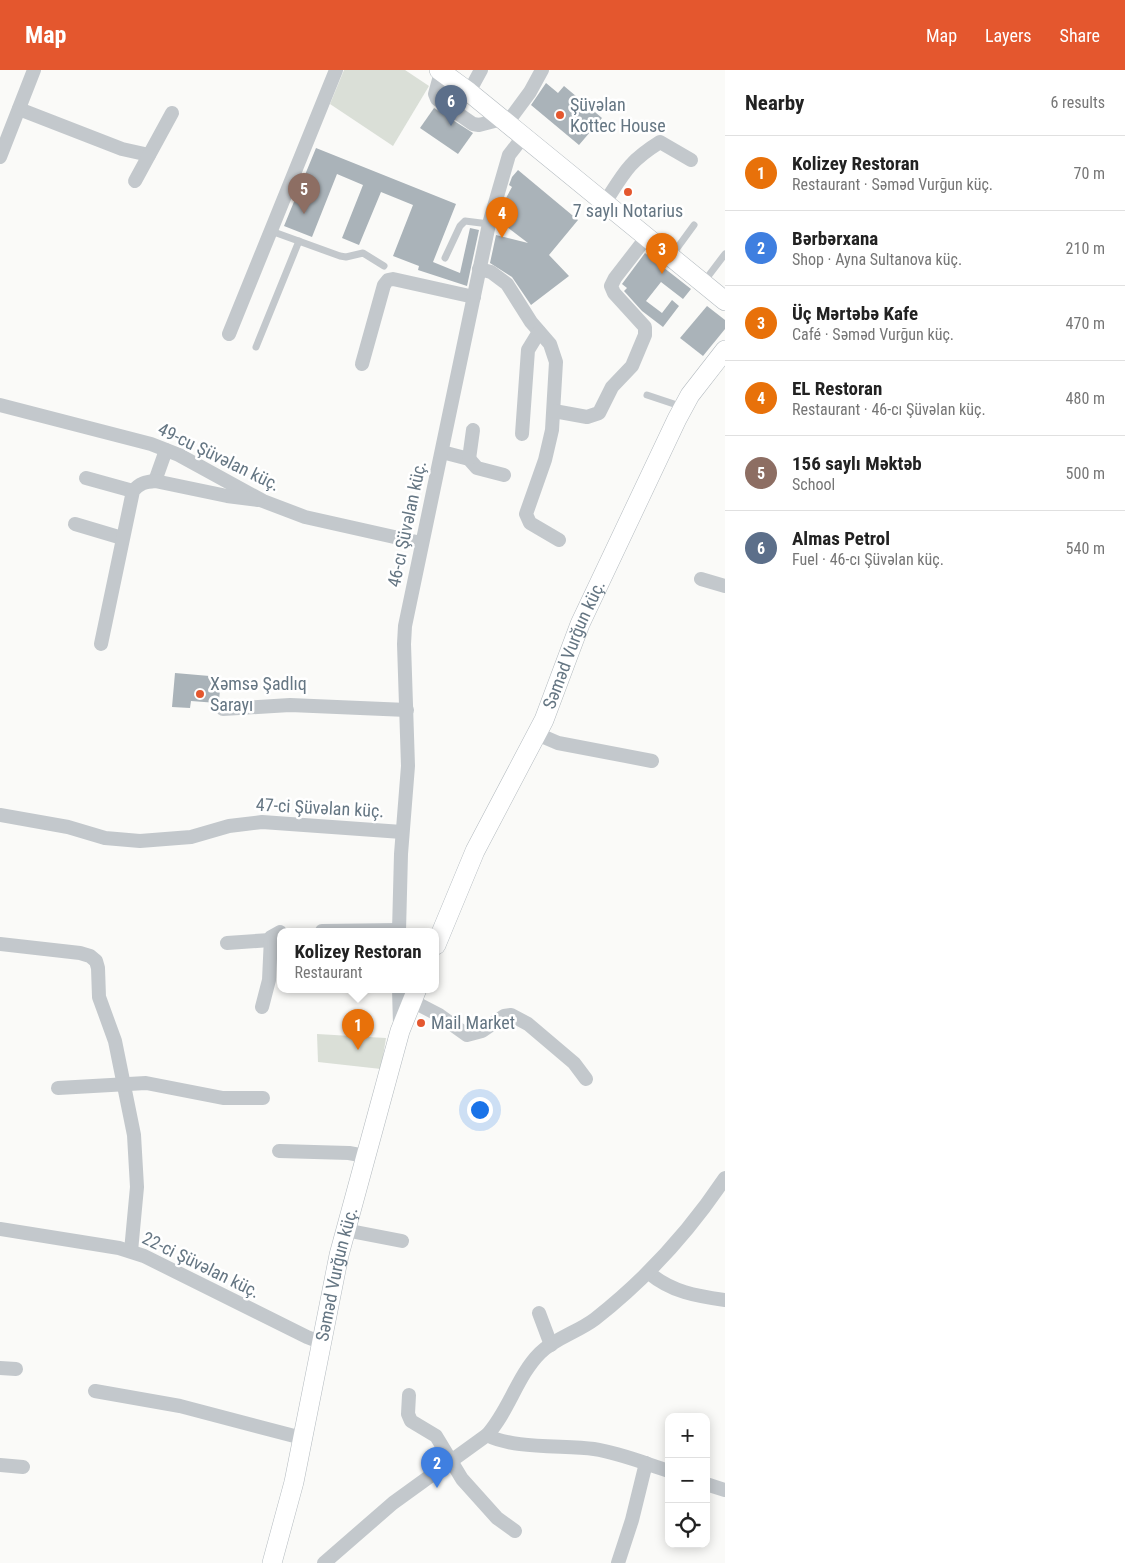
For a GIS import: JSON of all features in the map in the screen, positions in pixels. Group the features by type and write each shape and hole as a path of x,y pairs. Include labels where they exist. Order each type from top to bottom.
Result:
{"street":[{"path":"1,154 34,70"},
{"path":"229,334 336,70"},
{"path":"469,92 482,70"},
{"path":"542,70 530,92 505,121 479,125 473,124 436,99 435,94 440,71 505,121 604,204 725,301"},
{"path":"19,109 122,150 149,155"},
{"path":"135,181 172,113"},
{"name":"46-cı Şüvəlan küç.","path":"399,928 402,832 407,781 404,634 421,543 442,452 489,224 509,155 523,137"},
{"path":"604,204 637,156 660,142 691,160"},
{"path":"554,411 587,417 593,416 603,408 616,381 632,366 645,335 645,327 619,300 611,286 614,278 646,238"},
{"path":"479,269 491,272 507,284 539,332 550,344 555,357 554,411 549,444 526,514 530,522 559,540"},
{"path":"362,364 384,285 388,280 393,279 474,297"},
{"path":"522,434 528,350 539,332"},
{"name":"Səməd Vurğun küç.","path":"439,938 475,851 538,734 580,624 683,407 722,359"},
{"name":"49-cu Şüvəlan küç.","path":"0,405 132,437 166,450 263,501 319,520 421,543"},
{"path":"469,459 473,430"},
{"path":"155,481 166,450"},
{"path":"442,452 469,459 477,468 504,475"},
{"path":"86,478 133,491"},
{"path":"101,644 133,491 144,482 155,481 227,496 263,501"},
{"path":"75,524 122,538"},
{"path":"701,579 725,586"},
{"path":"223,709 290,705 407,710"},
{"path":"538,734 558,743 652,761"},
{"name":"47-ci Şüvəlan küç.","path":"0,815 68,827 105,838 140,841 191,837 229,826 262,822 402,832"},
{"path":"228,943 275,936 269,980 262,1007"},
{"path":"0,944 80,953 90,956 96,961 99,997 115,1041 134,1135 137,1168 136,1216 131,1251"},
{"path":"409,993 467,1035 482,1031 504,1016 520,1018 574,1063 586,1079"},
{"name":"Səməd Vurğun küç.","path":"272,1563 290,1499 320,1342 345,1230 409,993"},
{"path":"58,1088 146,1083 223,1098 263,1098"},
{"path":"278,1151 348,1153 365,1156"},
{"path":"331,1561 393,1503 487,1436 499,1420 529,1366 551,1345 590,1323 649,1273 703,1210 725,1178"},
{"name":"22-ci Şüvəlan küç.","path":"0,1229 131,1251 306,1337 320,1342"},
{"path":"345,1230 402,1241"},
{"path":"649,1273 661,1283 685,1293 725,1300"},
{"path":"539,1313 551,1345"},
{"path":"0,1368 16,1369"},
{"path":"95,1391 180,1406 302,1438"},
{"path":"409,1395 408,1414 411,1421 436,1436 462,1479 489,1510 515,1531"},
{"path":"487,1436 504,1443 597,1449 665,1470"},
{"path":"618,1563 632,1520 646,1463"},
{"path":"0,1465 23,1467"},
{"path":"710,1485 725,1490"}],"lane":[{"path":"444,258 460,226 465,221 489,224"},
{"path":"671,258 694,225"},
{"path":"270,231 346,257 363,253 384,266"},
{"path":"256,347 299,241"},
{"path":"703,283 725,254"},
{"path":"647,395 683,407"}],"shaded area":[{"path":"344,70 405,70 429,86 393,146 330,104"},
{"path":"317,1034 386,1038 381,1069 318,1062"}],"building":[{"path":"546,83 558,93 564,86 602,118 579,145 531,105"},
{"path":"434,108 473,133 458,154 420,128"},
{"path":"316,148 456,204 433,262 460,273 470,228 479,230 467,286 418,270 419,266 393,256 413,205 381,192 359,245 342,238 363,185 337,174 312,237 284,226"},
{"path":"518,170 578,220 549,255 569,276 531,305 512,277 490,263 496,235 528,243 499,221 503,208 509,201 506,198 512,187 509,185 512,177"},
{"path":"645,253 691,289 683,299 661,282 646,301 662,313 672,300 679,306 663,327 642,311 624,291 627,288 622,284"},
{"path":"707,306 725,320 725,329 703,356 680,338"},
{"path":"175,673 221,677 219,701 217,703 191,701 190,708 172,707"}],"place":[{"name":"Şüvəlan Kottec House","path":"560,115"},
{"name":"Almas Petrol","path":"451,126"},
{"name":"7 saylı Notarius","path":"628,192"},
{"name":"156 saylı Məktəb","path":"304,214"},
{"name":"EL Restoran","path":"502,238"},
{"name":"Üç Mərtəbə Kafe","path":"662,274"},
{"name":"Xəmsə Şadlıq Sarayı","path":"200,694"},
{"name":"Mail Market","path":"421,1023"},
{"name":"Kolizey Restoran","path":"358,1050"},
{"name":"Bərbərxana","path":"437,1488"}]}
